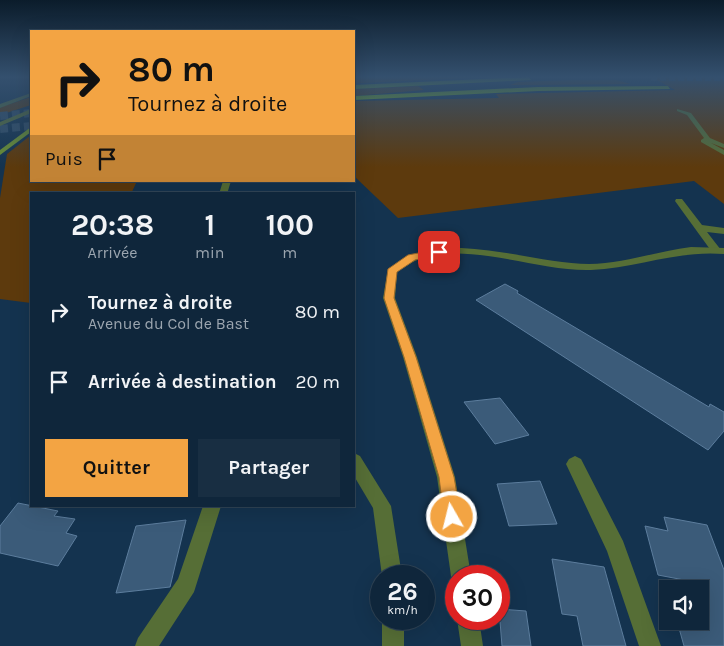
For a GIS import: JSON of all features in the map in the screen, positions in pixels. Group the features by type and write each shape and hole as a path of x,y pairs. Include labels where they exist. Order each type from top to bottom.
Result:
{"street":[{"path":"679,110 689,114 708,139 724,146"},
{"path":"0,124 30,111"},
{"path":"0,153 30,130"},
{"path":"708,139 703,141 724,154"},
{"path":"679,201 720,250"},
{"path":"700,228 724,231"},
{"path":"459,565 446,477 410,357 389,298 392,271 412,258 439,252 463,252 545,265 589,268 695,249 720,250"},
{"path":"355,463 382,506 390,565"},
{"path":"575,464 616,548 650,646"},
{"path":"146,646 187,585 212,507"},
{"path":"393,630 393,646"},
{"path":"470,630 472,646"}],"shaded area":[{"path":"4,106 27,106 0,115 0,108"},
{"path":"355,106 724,106 724,204 694,181 398,218 355,177"},
{"path":"30,136 30,182 137,182 132,192 30,192 30,303 0,299 0,198 7,154"}],"building":[{"path":"505,284 518,291 517,293 709,407 710,404 724,412 724,431 708,450 476,300"},
{"path":"500,398 529,435 495,444 464,402"},
{"path":"540,481 557,524 509,526 497,484"},
{"path":"18,503 30,505 30,507 58,511 54,516 75,519 66,533 77,536 58,566 0,553 0,526"},
{"path":"664,517 707,525 724,570 724,646 684,646 680,630 709,630 709,580 684,580 658,575 645,526 668,531"},
{"path":"186,520 170,587 116,593 136,526"},
{"path":"552,559 604,567 626,646 583,646 577,616 562,614"},
{"path":"510,610 526,611 531,646 502,646 501,630 510,630"}],"tunnel":[{"path":"0,116 30,113"},
{"path":"24,114 30,113"},
{"path":"0,129 30,126"}],"route":[{"path":"439,252 430,252 412,258 401,263 392,271 389,298 410,357 446,477 452,517"}]}
